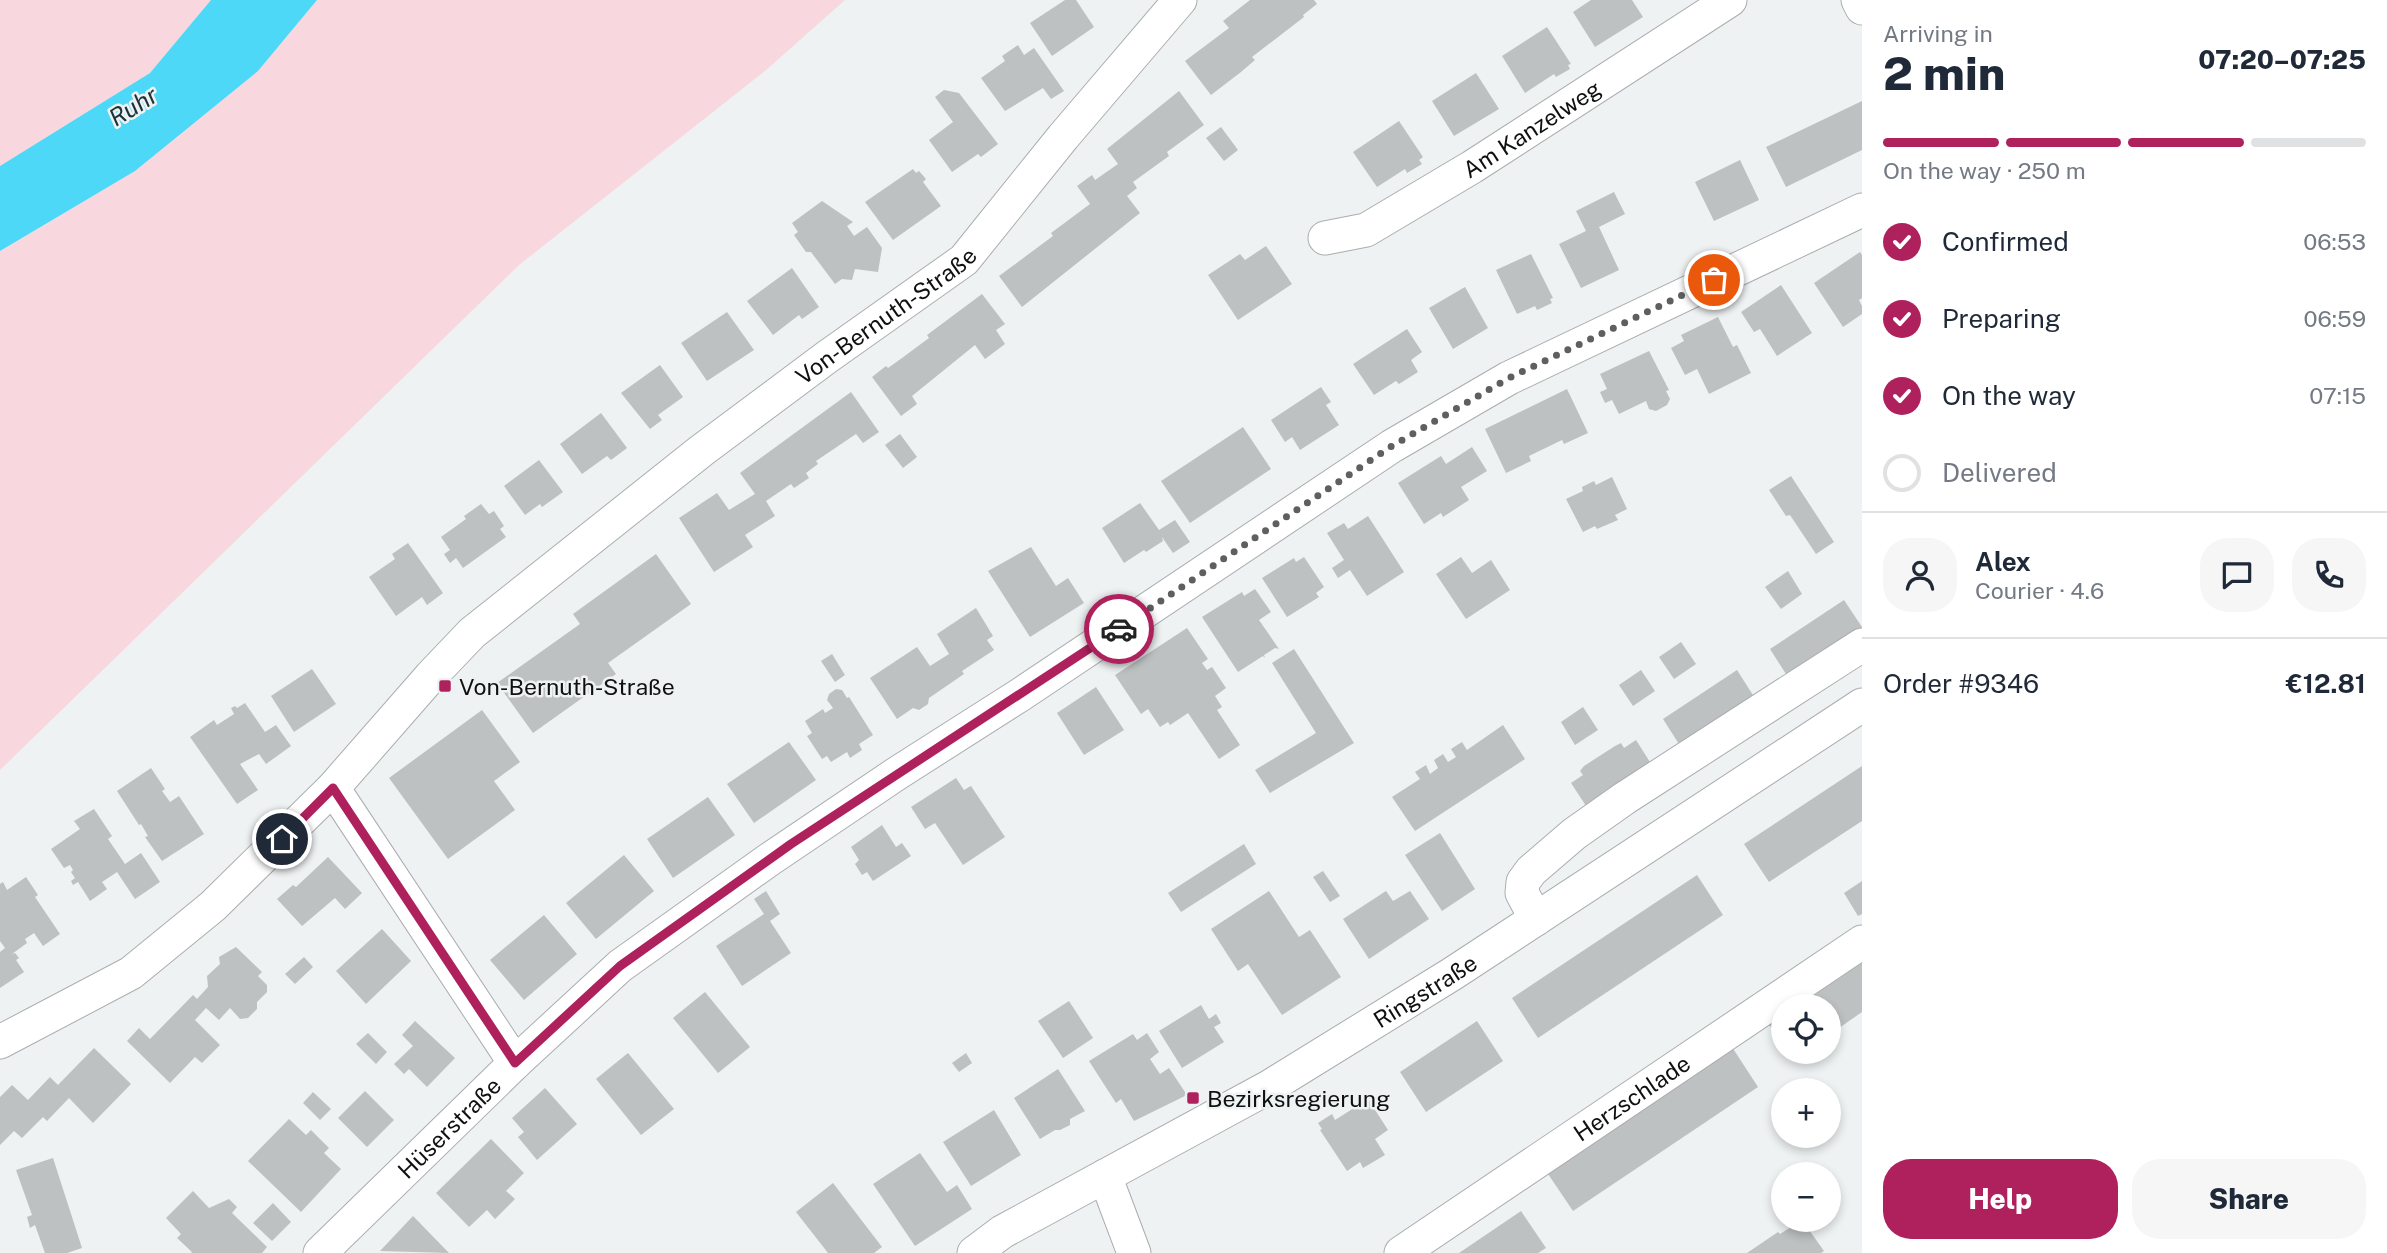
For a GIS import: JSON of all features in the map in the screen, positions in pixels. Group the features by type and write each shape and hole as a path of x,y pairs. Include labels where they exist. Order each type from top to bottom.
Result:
{"street":[{"name":"Von-Bernuth-Straße","path":"0,1042 131,973 213,906 333,788 472,633 701,451 964,260 1063,137 1180,0"},
{"name":"Am Kanzelweg","path":"1325,238 1366,230 1472,167 1730,0"},
{"path":"1858,0 1862,8"},
{"name":"Hüserstraße","path":"320,1253 515,1063 620,966 770,859 1392,446 1509,378 1862,210"},
{"path":"1536,919 1522,892 1523,881 1574,834 1625,798 1862,645"},
{"name":"Ringstraße","path":"974,1253 1002,1233 1269,1087 1452,974 1862,705"},
{"path":"333,788 515,1063"},
{"name":"Herzschlade","path":"1401,1253 1862,942"},
{"path":"1105,1176 1134,1253"}],"shaded area":[{"path":"0,0 211,0 150,73 0,166"},
{"path":"317,0 845,0 765,71 519,265 0,770 0,251 135,171 258,71"}],"water":[{"name":"Ruhr","path":"211,0 317,0 258,71 135,171 0,251 0,166 150,73"}],"building":[{"path":"1065,0 1076,0 1094,27 1052,56 1030,23"},
{"path":"1250,0 1314,0 1317,4 1252,57 1255,60 1211,95 1185,61 1229,28 1223,21"},
{"path":"1591,0 1632,0 1643,17 1595,47 1573,12"},
{"path":"1547,27 1571,64 1568,65 1570,69 1556,77 1554,74 1525,93 1502,56"},
{"path":"1018,45 1024,55 1034,48 1064,91 1051,99 1043,88 1005,111 981,78 1005,61 1002,56"},
{"path":"1476,73 1499,109 1454,136 1432,101"},
{"path":"944,90 959,93 998,144 981,157 978,154 952,172 929,140 953,122 935,97"},
{"path":"1179,91 1204,125 1167,152 1169,156 1133,182 1137,188 1127,196 1140,213 1022,307 999,276 1053,236 1051,233 1090,204 1077,186 1092,175 1095,180 1118,164 1107,149"},
{"path":"1862,101 1862,150 1786,187 1766,147"},
{"path":"1399,121 1423,157 1419,160 1422,164 1407,173 1405,169 1377,187 1353,152"},
{"path":"1221,127 1238,150 1224,161 1206,138"},
{"path":"1740,160 1759,200 1714,221 1695,182"},
{"path":"913,169 926,179 923,182 941,206 893,240 865,202"},
{"path":"1614,192 1625,214 1599,227 1619,270 1581,288 1559,244 1586,231 1576,211"},
{"path":"822,201 853,222 847,226 854,236 867,227 882,248 878,272 855,269 852,280 842,279 835,284 811,252 806,252 794,235 798,232 792,223"},
{"path":"1266,246 1292,284 1238,320 1208,275 1240,254 1245,260"},
{"path":"1860,252 1862,298 1859,300 1862,314 1843,327 1814,283"},
{"path":"1531,254 1553,298 1550,299 1552,303 1537,310 1535,306 1517,314 1496,270"},
{"path":"792,268 819,307 802,319 799,315 773,335 747,301"},
{"path":"1781,285 1812,333 1777,356 1760,329 1754,332 1741,312"},
{"path":"1465,287 1488,328 1453,349 1429,308"},
{"path":"982,294 1005,324 996,330 1005,344 985,359 975,345 912,396 917,404 901,416 872,377 929,338 927,335"},
{"path":"727,312 754,350 707,381 681,343"},
{"path":"1718,317 1733,347 1737,345 1751,373 1709,394 1697,369 1685,375 1671,348 1684,341 1681,335"},
{"path":"1407,329 1422,352 1411,360 1418,372 1399,384 1396,381 1374,395 1353,364"},
{"path":"1649,351 1669,390 1666,391 1670,399 1667,405 1656,411 1649,409 1646,401 1619,414 1612,400 1605,403 1600,392 1607,389 1600,374"},
{"path":"660,365 683,397 658,415 662,420 650,429 621,393"},
{"path":"1321,387 1331,402 1326,405 1339,425 1300,450 1292,437 1285,442 1271,420"},
{"path":"1567,389 1588,433 1564,444 1562,440 1529,456 1531,461 1506,473 1485,429"},
{"path":"851,392 879,432 863,443 856,434 816,461 818,464 806,473 809,478 794,488 791,484 766,501 775,516 745,535 753,547 714,572 679,518 717,493 729,510 755,494 740,473"},
{"path":"601,413 627,448 611,460 607,456 582,474 560,444"},
{"path":"1243,427 1271,469 1190,523 1161,481"},
{"path":"900,434 917,457 903,468 885,445"},
{"path":"1472,447 1487,471 1461,487 1469,500 1443,517 1441,513 1424,524 1398,483 1441,456 1446,464"},
{"path":"539,460 563,492 525,515 504,486"},
{"path":"1791,476 1834,542 1816,554 1790,515 1786,516 1769,490"},
{"path":"1612,477 1627,509 1615,515 1618,520 1583,532 1566,499 1583,491 1582,487 1594,481 1596,485"},
{"path":"1140,503 1159,530 1175,520 1190,542 1173,553 1162,537 1163,541 1124,563 1102,528"},
{"path":"481,504 489,514 494,511 504,526 500,529 506,537 463,568 456,558 450,563 444,554 450,550 441,537"},
{"path":"1368,516 1404,572 1367,596 1350,570 1338,578 1332,568 1344,560 1327,533 1344,523 1348,529"},
{"path":"408,543 443,593 427,605 422,597 396,616 369,577 395,559 392,554"},
{"path":"1031,547 1056,586 1068,578 1084,603 1030,637 988,571"},
{"path":"656,554 691,604 608,663 616,674 533,733 497,683 580,624 573,614"},
{"path":"1304,557 1324,587 1316,593 1319,597 1287,617 1262,578 1294,558 1296,562"},
{"path":"1461,557 1472,573 1491,560 1510,590 1466,619 1436,574"},
{"path":"1788,571 1802,594 1781,609 1765,587"},
{"path":"1255,589 1271,612 1259,620 1279,649 1275,648 1264,655 1265,658 1263,656 1238,672 1202,617 1242,592 1244,596"},
{"path":"1844,600 1862,627 1862,634 1791,682 1770,649"},
{"path":"976,608 993,636 987,640 994,650 962,671 964,674 929,698 928,704 919,710 913,708 897,719 870,678 917,647 930,666 949,654 937,634"},
{"path":"1187,628 1208,659 1202,663 1207,670 1212,667 1226,688 1215,696 1222,707 1217,710 1240,745 1219,759 1188,713 1170,725 1168,722 1160,727 1148,709 1141,714 1115,675"},
{"path":"1681,642 1696,664 1674,679 1659,657"},
{"path":"1294,649 1354,743 1270,793 1255,770 1316,733 1272,663"},
{"path":"832,654 845,675 835,682 821,661"},
{"path":"312,669 336,704 294,732 271,696"},
{"path":"1641,670 1655,691 1633,706 1619,685"},
{"path":"1737,670 1758,703 1684,752 1663,719"},
{"path":"1096,687 1124,730 1084,755 1057,713"},
{"path":"836,689 842,690 847,698 849,697 873,735 859,744 862,750 850,758 847,752 831,762 827,756 822,759 807,736 812,733 805,721 823,709 825,713 833,708 827,700 829,694"},
{"path":"245,703 265,732 276,725 291,746 266,764 259,754 240,764 258,790 237,804 190,737 214,720 217,725 234,714 231,708"},
{"path":"1583,707 1598,730 1575,745 1561,722"},
{"path":"482,710 520,762 494,781 515,810 448,859 389,778"},
{"path":"1503,725 1525,759 1415,831 1392,797 1420,779 1415,772 1426,765 1430,774 1438,768 1434,760 1443,754 1448,762 1456,757 1451,749 1462,742 1467,750"},
{"path":"1636,740 1655,770 1590,812 1571,783 1583,775 1580,771 1584,766 1621,743 1624,748"},
{"path":"789,742 816,780 754,823 727,784"},
{"path":"1862,766 1862,821 1769,882 1744,844"},
{"path":"151,768 170,802 179,796 204,834 162,861 145,837 148,836 141,824 139,825 117,791"},
{"path":"956,778 964,790 971,786 1005,837 963,865 935,823 925,829 911,807"},
{"path":"708,797 735,835 673,878 647,839"},
{"path":"94,809 112,836 108,839 125,864 141,853 160,882 135,899 117,872 102,882 107,889 90,901 78,882 73,885 71,881 75,878 70,865 64,868 51,849 80,829 74,821"},
{"path":"882,825 896,847 902,843 911,856 873,881 867,872 862,875 855,864 859,860 851,847"},
{"path":"1440,833 1475,889 1442,911 1405,855"},
{"path":"1244,844 1256,864 1181,912 1168,893"},
{"path":"624,855 654,891 596,939 566,903"},
{"path":"328,857 362,893 345,909 335,898 302,926 277,899 293,885 296,887"},
{"path":"1323,871 1340,896 1330,902 1313,877"},
{"path":"1697,875 1723,915 1538,1038 1512,998"},
{"path":"26,877 38,895 35,897 60,934 43,946 34,933 25,939 27,943 12,954 15,953 19,958 16,960 24,972 0,988 0,952 5,948 0,941 0,884 3,882 7,890"},
{"path":"1862,881 1862,914 1858,916 1844,893"},
{"path":"766,891 780,914 770,921 791,953 742,986 716,946 764,914 754,899"},
{"path":"1269,891 1299,937 1310,930 1341,977 1282,1015 1248,964 1238,971 1211,929"},
{"path":"1386,891 1393,901 1410,891 1429,919 1369,959 1343,919"},
{"path":"544,915 577,954 524,1000 490,960"},
{"path":"382,929 411,961 366,1004 336,971"},
{"path":"236,947 262,972 258,976 267,985 267,992 257,1002 257,1009 248,1018 240,1019 230,1008 219,1020 206,1008 195,1020 220,1045 202,1063 195,1057 170,1083 127,1041 139,1028 150,1039 193,995 197,999 208,987 207,976 220,964 219,957"},
{"path":"304,957 313,967 295,984 285,974"},
{"path":"1862,960 1862,1012 1841,1027 1841,994 1811,994"},
{"path":"705,992 750,1047 718,1073 673,1018"},
{"path":"1069,1001 1093,1038 1063,1058 1038,1021"},
{"path":"1201,1005 1209,1019 1216,1014 1221,1023 1214,1027 1224,1042 1182,1068 1159,1031"},
{"path":"415,1021 455,1058 427,1087 409,1069 404,1074 394,1064 413,1046 402,1035"},
{"path":"1477,1021 1503,1061 1426,1112 1400,1072"},
{"path":"368,1033 387,1052 376,1064 356,1044"},
{"path":"1147,1033 1159,1052 1150,1059 1160,1074 1169,1068 1187,1095 1134,1121 1121,1099 1116,1103 1089,1061 1133,1034 1137,1040"},
{"path":"1732,1047 1758,1087 1573,1211 1546,1171"},
{"path":"94,1048 131,1084 93,1123 69,1098 47,1121 43,1117 22,1138 14,1131 0,1145 0,1097 12,1085 28,1100 50,1077 58,1085"},
{"path":"628,1053 674,1109 641,1135 596,1079"},
{"path":"966,1053 972,1063 959,1072 952,1063"},
{"path":"1058,1069 1085,1111 1070,1119 1070,1125 1040,1139 1014,1098"},
{"path":"545,1088 577,1124 537,1160 518,1137 524,1132 512,1118"},
{"path":"365,1091 394,1120 367,1147 338,1118"},
{"path":"313,1092 331,1109 320,1120 303,1103"},
{"path":"1368,1099 1388,1130 1375,1139 1385,1155 1363,1168 1360,1162 1347,1171 1318,1123 1332,1114 1335,1120"},
{"path":"994,1110 1021,1155 971,1186 943,1142"},
{"path":"289,1119 306,1135 311,1130 329,1148 324,1153 341,1169 301,1212 248,1161"},
{"path":"491,1139 524,1173 506,1191 515,1199 495,1219 487,1210 469,1227 436,1193"},
{"path":"920,1153 947,1192 957,1185 972,1209 915,1246 873,1184"},
{"path":"53,1158 82,1248 67,1253 45,1253 35,1225 30,1228 27,1217 32,1215 16,1170"},
{"path":"833,1183 882,1247 874,1253 828,1253 796,1212"},
{"path":"193,1191 209,1208 229,1199 237,1207 232,1213 267,1247 262,1253 191,1253 177,1238 181,1234 166,1218"},
{"path":"273,1203 291,1222 272,1241 253,1223"},
{"path":"1521,1211 1546,1248 1538,1253 1459,1253"},
{"path":"413,1216 449,1253 380,1251"},
{"path":"1778,1232 1811,1232 1824,1251 1747,1253"}],"way so far":[{"path":"1119,629 1392,446 1509,378 1714,280"}],"place":[{"name":"Von-Bernuth-Straße","path":"445,686"},
{"name":"Bezirksregierung","path":"1193,1098"}],"route":[{"path":"282,839 333,788 515,1063 620,966 791,844 1119,629"}]}
